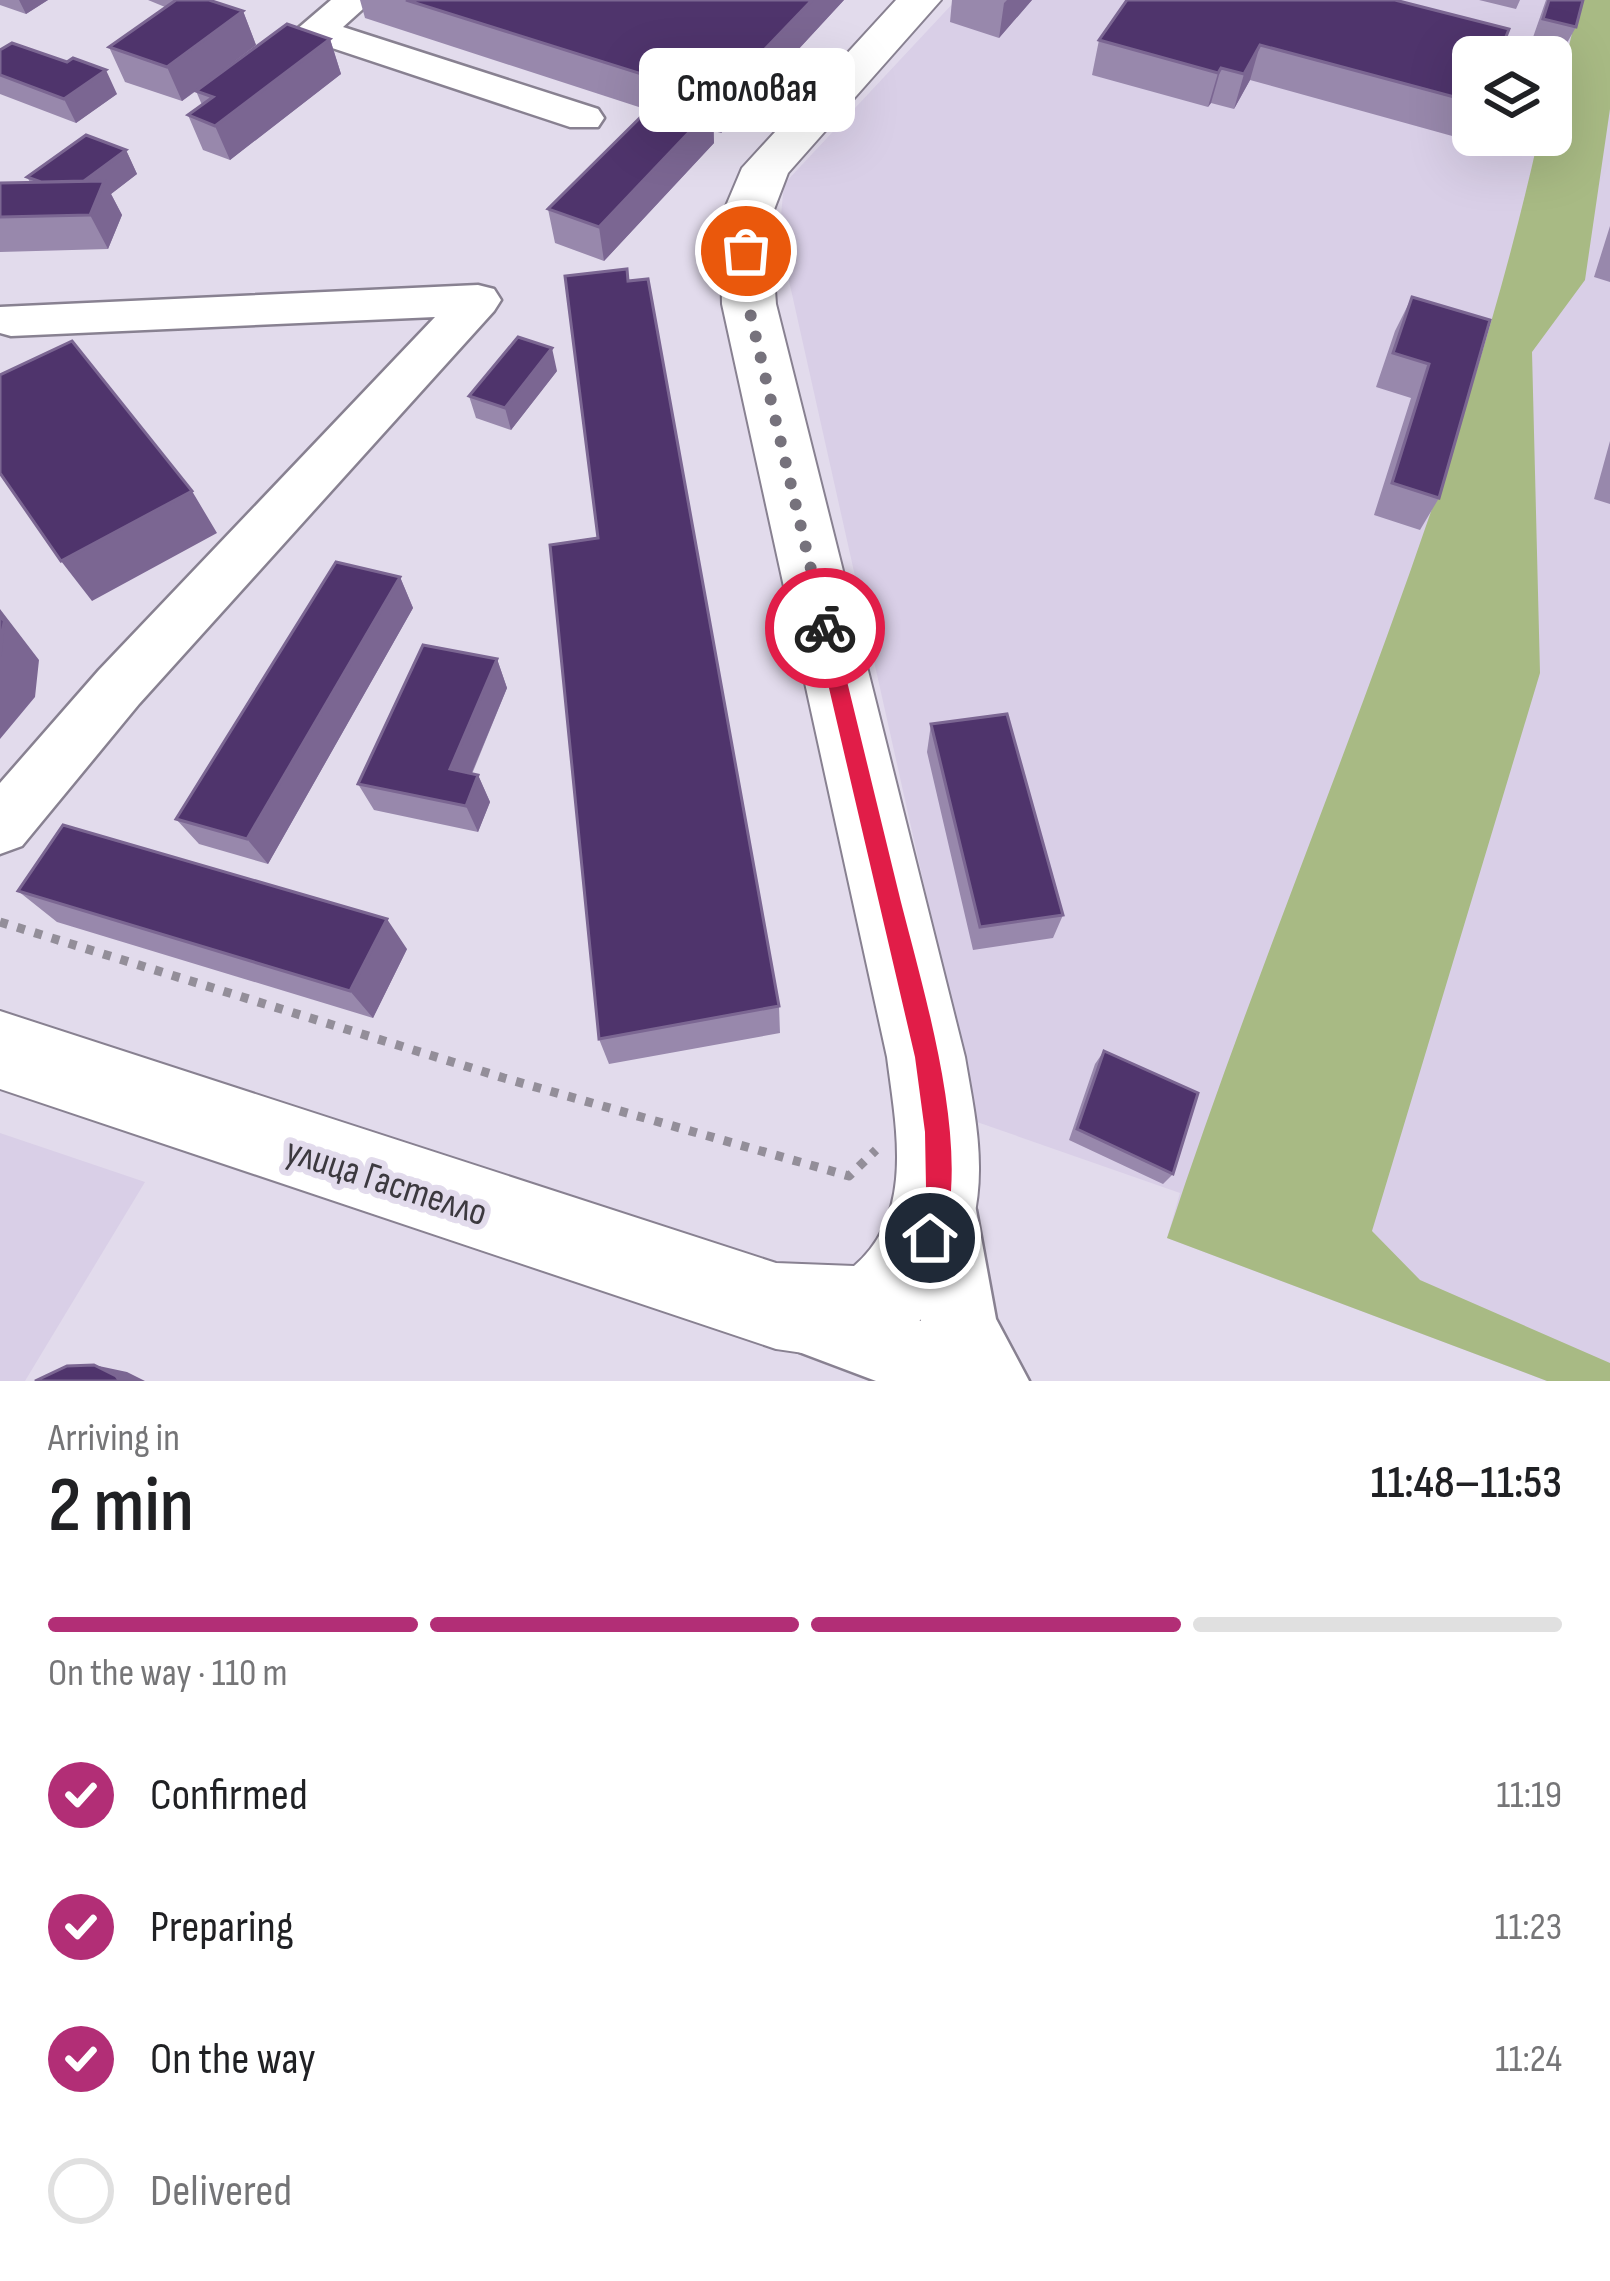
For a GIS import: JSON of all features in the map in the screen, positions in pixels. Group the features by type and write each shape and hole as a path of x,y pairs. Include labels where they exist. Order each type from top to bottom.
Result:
{"main road":[{"path":"920,0 766,168 745,220 746,283 926,1057 937,1132 938,1187"},
{"name":"улица Гастелло","path":"0,1050 776,1306 838,1311 872,1306 901,1282 930,1238 938,1187"}],"street":[{"path":"355,0 315,30 584,118"},
{"path":"0,827 119,687 478,300 11,320"},
{"path":"938,1187 956,1318 969,1353 990,1381"},
{"name":"улица Гастелло","path":"776,1306 981,1381"}],"path":[{"path":"0,922 504,1078 849,1176 876,1154 876,1133"}],"shaded area":[{"path":"956,0 1610,0 1610,1381 1547,1381 1167,1238 1180,1193 977,1122 779,236 784,184"},
{"path":"0,1133 145,1182 25,1381 0,1381"}],"green space":[{"path":"1580,0 1610,0 1610,109 1585,280 1532,352 1540,673 1372,1231 1420,1280 1610,1363 1610,1381 1547,1381 1167,1238 1416,554 1504,277 1534,156 1572,156 1571,36"}],"building":[{"path":"176,0 209,0 243,11 167,67 109,47"},
{"path":"406,0 812,0 718,98"},
{"path":"1127,0 1395,0 1509,29 1506,36 1452,36 1452,96 1260,45 1244,74 1221,68 1218,73 1099,40"},
{"path":"1549,0 1583,0 1576,27 1543,19"},
{"path":"287,24 330,39 215,126 188,115 213,97 196,91"},
{"path":"12,43 106,70 64,99 0,75 0,50"},
{"path":"665,93 712,108 599,227 548,209"},
{"path":"86,135 126,150 84,181 41,182 27,177"},
{"path":"104,181 90,215 0,217 0,183"},
{"path":"627,269 628,281 648,279 779,1006 599,1039 550,545 598,538 565,276"},
{"path":"1412,297 1490,320 1439,498 1392,483 1429,364 1393,353"},
{"path":"518,337 552,348 505,408 469,396"},
{"path":"72,341 192,491 61,561 0,473 0,375"},
{"path":"336,562 400,577 247,839 176,819"},
{"path":"423,645 497,659 450,769 478,775 466,806 358,784"},
{"path":"1007,714 1063,915 980,927 931,724"},
{"path":"63,825 387,919 350,991 18,891"},
{"path":"1104,1051 1198,1093 1173,1174 1077,1129"},
{"path":"94,1365 120,1381 35,1381 67,1366"}],"way so far":[{"path":"746,251 748,304 825,628"}],"place":[{"name":"Столовая","path":"746,251"}],"route":[{"path":"825,628 926,1057 937,1132 938,1187 930,1238"}]}
